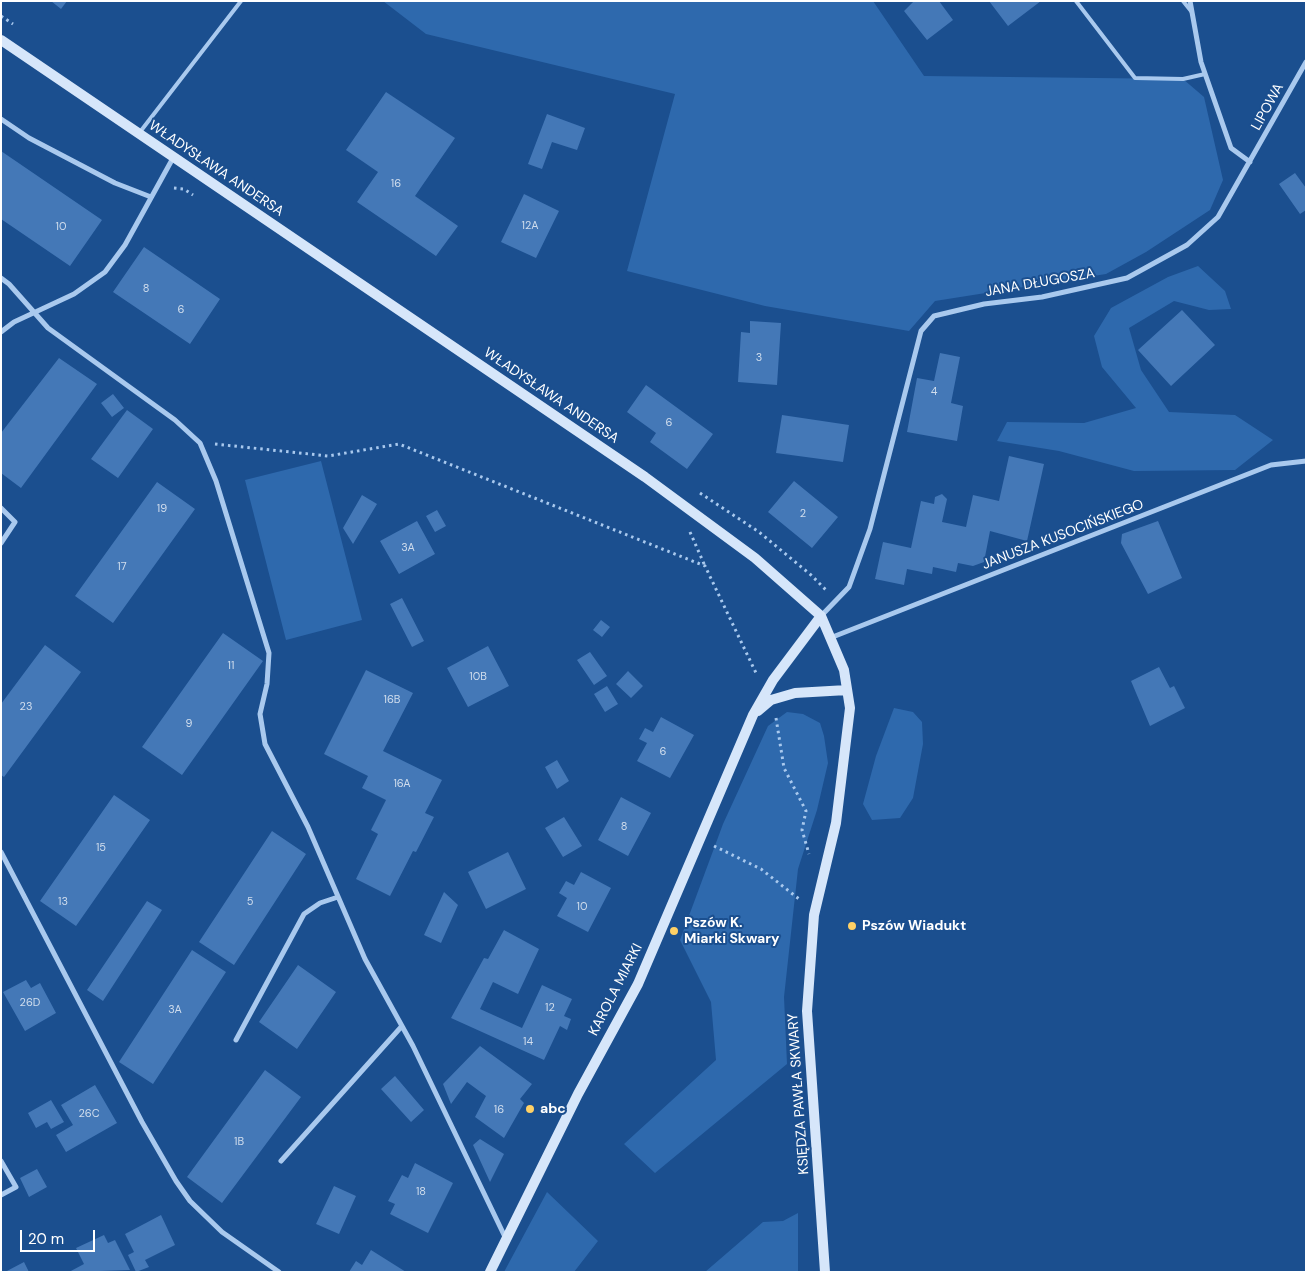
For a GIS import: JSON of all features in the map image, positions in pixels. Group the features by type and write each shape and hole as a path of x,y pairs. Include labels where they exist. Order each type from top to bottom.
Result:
{"main road":[{"name":"WŁADYSŁAWA ANDERSA","path":"1,40 645,477 755,558 820,616 844,670 850,708 836,823 814,914"},
{"name":"KAROLA MIARKI","path":"490,1272 578,1094 638,984 753,715 767,698 794,650 820,616"},
{"name":"KAROLA MIARKI","path":"767,698 795,692 847,690"},
{"name":"KSIĘDZA PAWŁA SKWARY","path":"814,914 807,1011 825,1272"}],"street":[{"path":"1190,1 1205,74 1231,148 1250,162"},
{"name":"LIPOWA","path":"1250,162 1306,62"},
{"path":"1,119 38,143 114,183 151,197"},
{"path":"1,332 14,322 74,294 106,272 125,245 173,158"},
{"name":"JANA DŁUGOSZA","path":"820,616 849,587 870,529 921,331 934,316 984,304 1042,297 1127,278 1187,245 1218,217 1250,162"},
{"path":"1,278 9,284 48,328 175,420 200,443 216,480 269,653 267,684 260,714 265,744 308,827 365,959 402,1026 507,1240"},
{"name":"JANUSZA KUSOCIŃSKIEGO","path":"830,638 1272,465 1306,461"},
{"path":"1,508 15,522 1,543"},
{"path":"1,852 142,1122 176,1181 190,1201 222,1232 279,1272"},
{"path":"236,1040 304,914 320,903 338,897"},
{"path":"281,1161 402,1026"},
{"path":"1,1160 16,1187 1,1194"}],"lane":[{"path":"138,133 241,1"},
{"path":"1076,1 1136,78 1183,79 1205,74"},
{"path":"1183,1 1192,12"}],"path":[{"path":"200,443 328,456 399,444 705,566"},
{"path":"711,500 767,538 811,574 836,601"},
{"path":"690,531 777,719 784,768 806,811 802,830 810,856"},
{"path":"699,841 725,850 761,869 800,900 802,892"}],"shaded area":[{"path":"383,1 873,1 924,76 1183,79 1204,97 1223,180 1210,210 1146,252 1106,274 935,301 909,331 765,306 627,271 675,94 426,34"},
{"path":"1198,266 1225,291 1231,309 1209,310 1174,301 1129,328 1141,370 1169,412 1235,415 1273,440 1235,470 1134,471 1059,451 997,441 1007,422 1084,423 1136,408 1102,367 1094,336 1111,308 1168,277"},
{"path":"321,461 362,620 286,640 245,480"},
{"path":"894,708 913,712 922,722 923,744 913,798 900,818 872,820 863,804 876,756"},
{"path":"787,712 803,714 820,723 828,763 817,810 798,869 784,997 787,1064 655,1173 624,1144 716,1060 711,1002 680,940 723,824 768,726"},
{"path":"547,1192 598,1241 574,1272 504,1272"},
{"path":"798,1213 798,1272 705,1272 763,1222 783,1221"}],"building":[{"path":"51,1 67,1 61,9"},
{"path":"914,1 939,1 953,20 927,40 904,11"},
{"path":"989,1 1041,1 1008,26"},
{"path":"386,92 455,138 415,196 458,226 436,256 357,202 378,172 346,150"},
{"path":"547,114 585,128 577,150 552,142 542,169 528,164"},
{"path":"1,151 102,220 70,266 1,219"},
{"path":"1295,173 1306,188 1306,210 1300,214 1279,184"},
{"path":"524,194 559,211 536,258 501,242"},
{"path":"144,247 220,299 190,344 113,292"},
{"path":"1182,310 1215,345 1171,386 1138,350"},
{"path":"750,321 781,323 777,385 738,382 741,332 750,333"},
{"path":"940,353 960,357 951,403 963,406 957,441 907,432 917,378 934,381"},
{"path":"59,358 97,384 21,488 1,473 1,433"},
{"path":"646,385 713,434 687,469 650,442 656,433 627,412"},
{"path":"113,394 124,408 112,417 101,403"},
{"path":"127,410 153,429 118,478 91,459"},
{"path":"782,415 849,425 843,462 776,453"},
{"path":"1009,456 1044,464 1027,541 990,531 984,562 973,566 958,563 956,572 933,567 932,574 907,569 904,585 875,579 883,542 911,548 921,501 934,504 935,497 942,494 947,499 942,522 966,527 973,495 999,501"},
{"path":"794,481 838,517 812,548 768,512"},
{"path":"157,482 195,509 113,623 75,596"},
{"path":"362,495 377,504 353,544 343,528"},
{"path":"437,510 446,526 435,532 426,516"},
{"path":"417,521 435,554 399,574 380,541"},
{"path":"1158,521 1182,578 1148,594 1121,543 1122,534"},
{"path":"402,598 424,641 412,647 390,604"},
{"path":"601,620 610,627 602,637 593,630"},
{"path":"223,633 263,661 182,775 142,747"},
{"path":"45,645 81,672 4,777 1,775 1,704"},
{"path":"488,646 509,686 468,707 447,668"},
{"path":"590,652 607,676 594,685 577,660"},
{"path":"1159,667 1170,688 1174,686 1185,708 1150,726 1131,681"},
{"path":"366,670 413,693 383,751 442,780 425,813 434,817 416,852 413,851 390,896 356,879 378,834 371,830 386,800 362,788 368,776 324,754"},
{"path":"628,671 643,686 631,698 616,684"},
{"path":"607,686 618,704 605,712 594,694"},
{"path":"661,717 694,735 670,778 637,761 647,743 639,739 645,728 653,732"},
{"path":"557,760 569,781 557,789 545,767"},
{"path":"114,795 150,820 76,926 40,901"},
{"path":"621,797 651,813 628,856 598,840"},
{"path":"564,817 582,846 563,857 545,828"},
{"path":"272,831 306,854 234,965 199,942"},
{"path":"508,852 526,889 486,909 468,872"},
{"path":"581,872 611,888 588,932 557,916 567,898 559,893 566,881 574,885"},
{"path":"444,892 458,905 441,943 424,935"},
{"path":"147,901 162,910 103,1001 87,990"},
{"path":"504,930 539,949 518,994 493,982 480,1009 522,1028 542,985 572,999 564,1016 571,1019 567,1030 560,1026 544,1060 451,1018 484,958 488,959"},
{"path":"192,950 226,972 153,1084 119,1062"},
{"path":"298,965 336,992 297,1049 259,1022"},
{"path":"26,980 31,988 40,983 56,1013 25,1031 3,992"},
{"path":"480,1046 532,1084 520,1099 524,1103 504,1138 475,1117 486,1096 467,1082 451,1104 443,1084"},
{"path":"265,1070 301,1097 222,1203 187,1177"},
{"path":"395,1076 424,1110 411,1122 381,1089"},
{"path":"95,1085 117,1123 66,1152 56,1135 73,1125 61,1105"},
{"path":"51,1100 64,1122 51,1129 47,1122 36,1128 28,1113"},
{"path":"480,1139 504,1154 490,1182 473,1145"},
{"path":"415,1163 453,1183 428,1233 390,1214 395,1204 388,1201 402,1175 408,1178"},
{"path":"37,1169 47,1187 29,1197 20,1178"},
{"path":"334,1186 356,1196 339,1234 316,1224"},
{"path":"161,1215 175,1245 145,1260 149,1267 136,1272 128,1255 134,1252 125,1234"},
{"path":"104,1235 108,1243 115,1240 130,1270 69,1272 84,1264 76,1248"},
{"path":"371,1250 406,1272 349,1272 356,1261 362,1265"},
{"path":"24,1262 29,1272 5,1272"}],"place":[{"name":"Pszów Wiadukt","path":"852,926"},
{"name":"Pszów K. Miarki Skwary","path":"674,931"},
{"name":"abc","path":"530,1109"}]}
